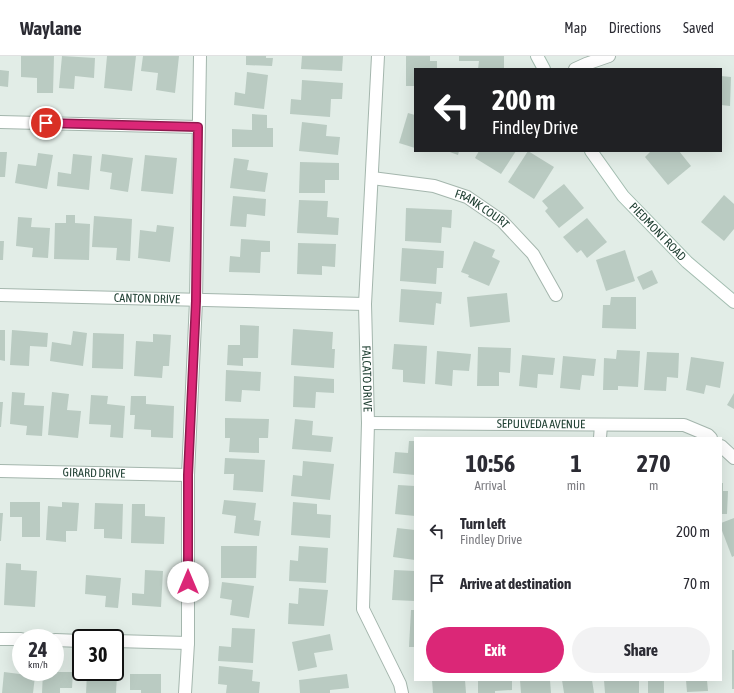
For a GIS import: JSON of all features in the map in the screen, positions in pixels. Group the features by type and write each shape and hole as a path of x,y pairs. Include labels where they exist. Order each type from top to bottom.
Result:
{"street":[{"path":"185,693 188,643 188,475 196,301 200,56"},
{"name":"FALCATO DRIVE","path":"378,56 365,304 368,423 363,609 400,684 402,693"},
{"path":"537,56 543,68"},
{"path":"577,68 609,56"},
{"path":"0,122 198,127"},
{"name":"PIEDMONT ROAD","path":"592,152 623,196 687,262 734,302"},
{"name":"FRANK COURT","path":"372,178 434,186 467,197 502,221 533,254 556,294"},
{"name":"CANTON DRIVE","path":"0,295 365,304"},
{"name":"SEPULVEDA AVENUE","path":"368,423 684,425 710,437"},
{"path":"600,437 601,425"},
{"path":"722,447 734,458"},
{"name":"GIRARD DRIVE","path":"0,471 188,475"},
{"path":"0,639 12,639"},
{"path":"124,641 188,643"}],"building":[{"path":"21,56 54,56 53,93 37,93 37,78 21,77"},
{"path":"62,56 95,58 94,78 75,76 74,89 59,88"},
{"path":"107,56 136,56 132,91 104,88"},
{"path":"143,56 179,56 175,93 156,90 158,73 141,71"},
{"path":"246,56 266,56 266,58 273,58 272,66 246,65"},
{"path":"302,56 343,56 342,71 301,69"},
{"path":"406,56 430,56 430,61 437,61 437,68 414,68 414,86 406,86"},
{"path":"459,56 504,56 504,68 478,68 479,61 459,61"},
{"path":"0,70 9,71 8,87 0,86"},
{"path":"247,72 268,75 264,109 234,105 235,92 245,94"},
{"path":"722,76 731,77 730,106 722,105"},
{"path":"302,80 343,83 342,99 331,99 330,117 290,114 291,99 301,100"},
{"path":"408,113 414,115 414,148 399,143"},
{"path":"252,114 267,115 267,128 273,128 273,147 232,147 232,129 252,130"},
{"path":"302,122 327,125 326,136 340,137 338,155 299,151"},
{"path":"0,152 7,152 5,177 0,177"},
{"path":"450,152 459,152 458,155"},
{"path":"478,152 515,152 501,174 475,158"},
{"path":"527,152 554,167 534,199 508,182"},
{"path":"650,152 680,152 691,166 668,185 645,157"},
{"path":"38,153 53,155 47,189 15,183 18,164 36,166"},
{"path":"73,154 92,156 89,190 57,186 58,172 71,174"},
{"path":"102,154 133,158 128,192 110,189 112,173 100,171"},
{"path":"145,155 177,158 173,194 141,191"},
{"path":"234,158 249,160 247,170 268,173 265,192 230,188"},
{"path":"300,162 339,163 339,180 325,180 325,193 299,193"},
{"path":"564,184 584,208 559,228 545,211 548,208 542,201"},
{"path":"724,195 734,204 734,229 724,241 701,222"},
{"path":"233,196 266,199 265,216 247,214 246,227 230,226"},
{"path":"299,200 328,201 327,217 339,218 338,235 297,233"},
{"path":"406,208 452,210 451,228 442,227 441,243 405,241"},
{"path":"66,215 75,215 75,223 90,224 89,260 54,259 55,223 66,223"},
{"path":"94,216 132,219 130,261 116,260 117,248 92,247"},
{"path":"18,217 32,218 31,227 50,228 48,258 32,257 33,248 16,246"},
{"path":"587,218 607,242 587,258 581,250 577,253 563,237"},
{"path":"157,225 174,227 170,262 138,258 140,230 156,232"},
{"path":"241,239 270,241 270,252 261,252 260,273 229,272 230,256 240,257"},
{"path":"0,241 4,241 3,260 0,260"},
{"path":"474,241 495,250 492,257 500,261 489,286 468,277 469,275 461,272"},
{"path":"298,243 336,244 335,267 322,266 322,275 297,274"},
{"path":"402,248 444,251 443,268 437,268 436,284 400,281"},
{"path":"625,250 635,281 606,291 596,260"},
{"path":"652,270 658,283 643,290 637,277"},
{"path":"401,289 442,292 441,304 436,303 434,325 399,322"},
{"path":"507,293 510,322 470,327 467,297"},
{"path":"611,297 636,297 636,329 602,328 603,305 610,305"},
{"path":"240,325 259,326 258,358 243,358 243,366 227,365 228,345 240,345"},
{"path":"293,329 333,332 332,349 335,349 334,368 291,365"},
{"path":"0,330 5,330 5,361 0,360"},
{"path":"12,330 48,333 47,347 30,346 29,366 10,365"},
{"path":"73,331 87,333 83,366 50,361 52,342 71,345"},
{"path":"93,333 124,334 123,369 92,368"},
{"path":"153,334 171,335 169,366 163,366 162,378 134,376 136,341 153,342"},
{"path":"394,344 427,346 425,384 403,382 403,370 392,369"},
{"path":"478,347 511,348 510,373 499,372 499,386 477,386"},
{"path":"617,350 640,351 638,387 618,386 618,390 603,390 604,358 616,359"},
{"path":"437,351 471,354 469,371 453,370 452,386 435,384"},
{"path":"647,352 679,353 678,378 667,377 666,391 644,390"},
{"path":"522,355 555,358 553,375 538,374 537,388 519,386"},
{"path":"563,356 596,359 594,376 582,375 580,390 560,388"},
{"path":"691,357 724,362 720,388 706,385 704,394 686,390"},
{"path":"226,370 261,372 260,391 242,390 241,402 225,401"},
{"path":"294,376 334,379 334,393 316,392 315,408 293,407"},
{"path":"12,392 25,393 24,405 44,406 42,436 26,435 27,426 10,424"},
{"path":"52,392 69,394 67,410 81,411 78,438 48,435"},
{"path":"734,393 734,409 727,405"},
{"path":"91,395 108,396 107,404 125,406 123,438 110,437 111,425 89,424"},
{"path":"131,396 146,396 146,404 174,406 173,438 151,437 151,430 134,429 135,415 130,415"},
{"path":"0,402 3,402 1,427 0,427"},
{"path":"225,418 269,419 268,438 259,438 259,453 229,452 230,438 225,438"},
{"path":"295,419 313,421 312,435 333,437 331,452 292,449"},
{"path":"409,441 414,441 414,475 393,473 395,452 408,453"},
{"path":"225,458 265,460 263,492 233,490 234,474 224,474"},
{"path":"303,461 334,464 330,500 291,496 293,475 302,476"},
{"path":"722,483 723,491 728,491 727,514 722,514"},
{"path":"398,485 414,486 414,516 395,514"},
{"path":"224,500 256,503 254,520 261,521 259,536 234,533 236,516 222,514"},
{"path":"10,502 40,502 40,537 22,537 22,517 10,517"},
{"path":"62,502 79,503 77,531 66,531 66,542 46,540 48,506 62,507"},
{"path":"293,502 317,504 317,514 331,515 330,538 291,535"},
{"path":"95,503 123,504 122,539 104,538 104,529 94,529"},
{"path":"132,504 145,504 145,516 165,517 164,544 131,543"},
{"path":"0,513 3,513 1,541 0,541"},
{"path":"734,518 734,556 732,557 722,531 722,523"},
{"path":"397,528 414,530 414,560 393,557"},
{"path":"221,546 257,546 256,578 221,578"},
{"path":"299,546 328,548 326,583 289,581 290,560 298,561"},
{"path":"6,563 21,564 21,570 37,571 35,607 4,605"},
{"path":"145,570 163,571 161,607 132,605 132,593 144,594"},
{"path":"394,570 414,571 414,601 392,600"},
{"path":"86,575 121,578 118,608 105,607 106,596 85,594"},
{"path":"222,582 254,586 249,618 230,615 232,600 220,598"},
{"path":"299,588 328,590 324,626 288,624 289,603 298,604"},
{"path":"411,610 414,610 414,647 409,647"},
{"path":"232,628 255,629 253,663 218,661 219,646 231,647"},
{"path":"330,634 333,650 314,653 317,667 298,671 292,642"},
{"path":"732,650 734,650 734,689 732,689"},
{"path":"219,666 253,670 252,681 260,682 259,693 226,693 227,685 218,684"},
{"path":"4,672 12,673 12,681 34,681 33,693 2,693"},
{"path":"64,672 72,672 72,688 60,688 60,693 42,693 43,681 64,681"},
{"path":"130,674 161,674 161,693 141,693 141,690 130,690"},
{"path":"347,674 349,688 330,690 330,693 300,693 299,680"},
{"path":"87,681 117,681 116,693 86,693"},
{"path":"432,681 465,681 466,693 433,693"},
{"path":"478,681 512,681 512,690 495,691 495,693 478,693"},
{"path":"520,681 550,681 551,693 521,693"},
{"path":"562,681 592,681 594,693 564,693"},
{"path":"604,681 639,681 639,693 605,693"},
{"path":"648,681 664,681 664,693 648,693"},
{"path":"686,681 707,681 708,691 687,692"}],"route":[{"path":"46,123 198,127 196,301 188,475 188,582"}]}
